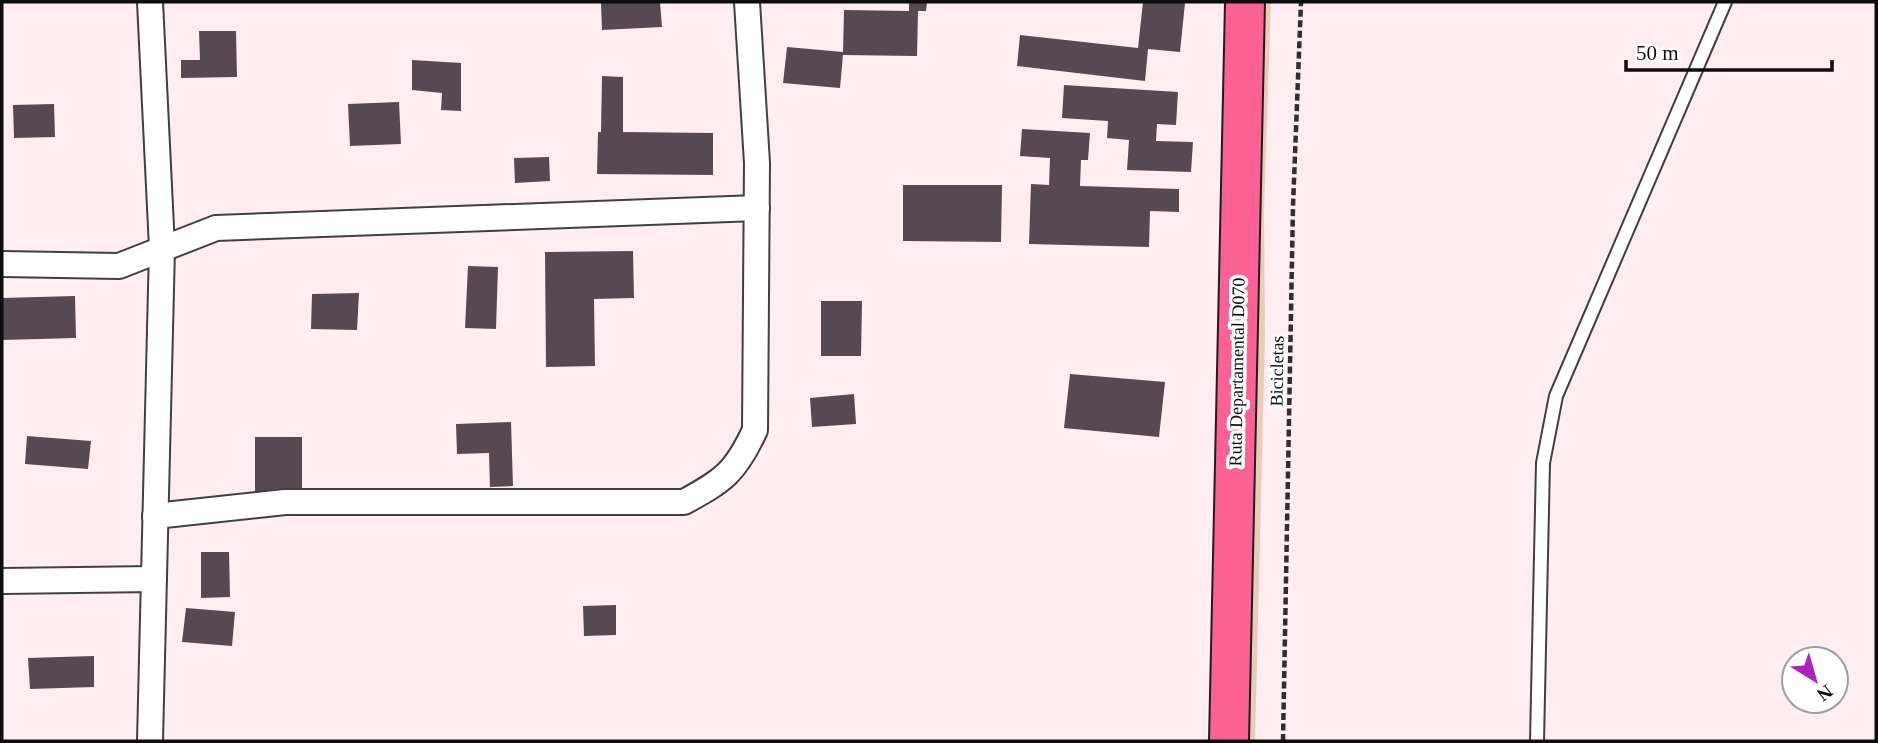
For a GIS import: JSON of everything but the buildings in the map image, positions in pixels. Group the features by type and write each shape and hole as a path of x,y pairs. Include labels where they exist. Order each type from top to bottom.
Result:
{"main road":[{"name":"Ruta Departamental D070","path":"1229,741 1245,2"}],"street":[{"path":"150,2 162,248 150,741"},
{"path":"155,516 285,502 684,502 717,484 741,460 755,430 757,163 747,2"},
{"path":"2,264 119,266 216,228 757,208"},
{"path":"2,580 154,579"}],"lane":[{"path":"1537,741 1542,463 1556,396 1725,2"}],"path":[{"name":"Bicicletas","path":"1283,741 1293,206 1301,2"}],"shaded area":[{"path":"1259,2 1271,2 1264,210 1265,335 1255,741 1242,741"}]}
